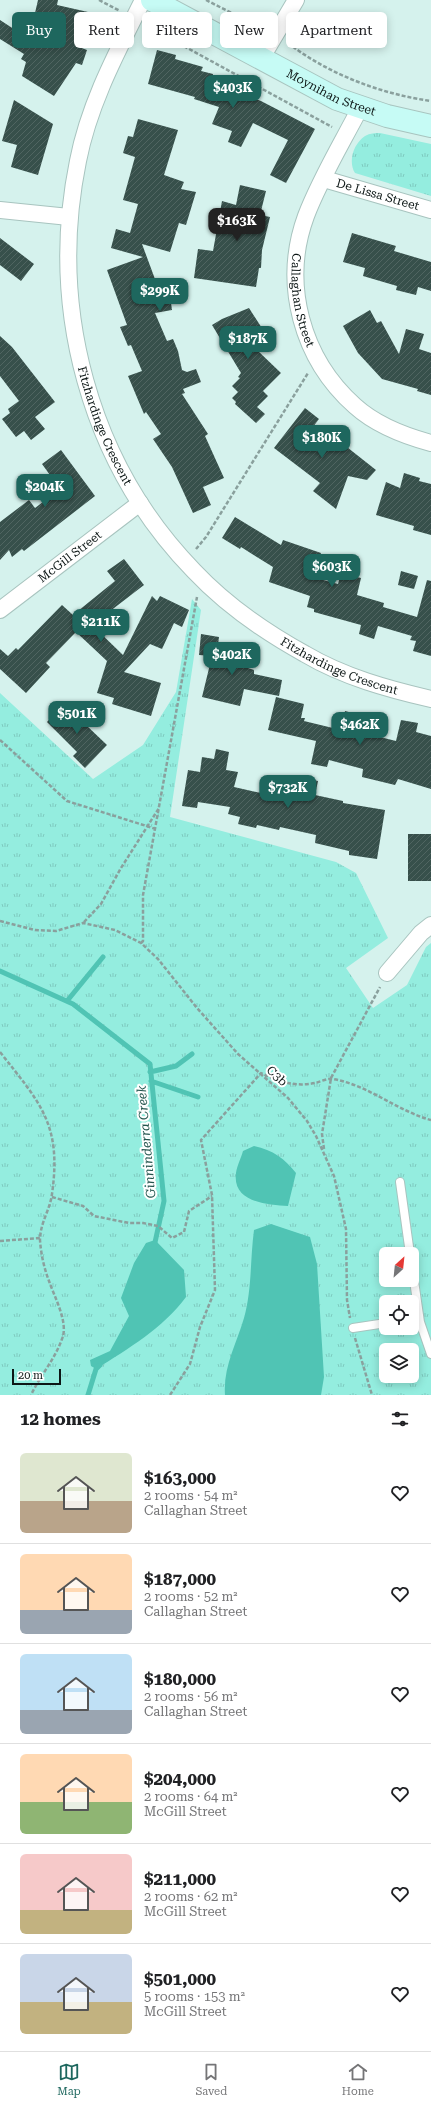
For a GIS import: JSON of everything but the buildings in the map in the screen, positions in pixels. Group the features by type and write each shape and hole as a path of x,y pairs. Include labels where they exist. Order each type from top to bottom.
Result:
{"street":[{"name":"Fitzhardinge Crescent","path":"134,19 143,0"},
{"name":"Moynihan Street","path":"152,0 315,89 360,108 431,126"},
{"path":"278,31 296,0"},
{"name":"Fitzhardinge Crescent","path":"120,48 104,81 85,134 78,161 69,217 67,271 69,298 80,366 102,431 113,456 140,503 174,549 213,590 258,625 306,655 332,668 385,688 431,699"},
{"path":"261,59 268,48"},
{"name":"Callaghan Street","path":"360,108 306,217 297,251 295,286 300,320 313,353 319,363 332,382 356,407 385,426 431,443"},
{"name":"De Lissa Street","path":"324,179 431,210"},
{"path":"0,210 69,217"},
{"name":"McGill Street","path":"0,610 140,503"},
{"path":"387,973 421,933 431,925"}],"lane":[{"path":"400,1182 409,1247"},
{"path":"352,1328 379,1324"},
{"path":"419,1324 431,1354"}],"path":[{"path":"99,0 121,12"},
{"path":"206,0 229,12"},
{"path":"134,19 347,134"},
{"path":"278,38 330,70 376,88 415,99 431,101"},
{"path":"141,943 143,941 143,895 199,590 194,571 192,553 206,537 297,388 311,368 319,363"},
{"path":"0,740 67,802 156,829"},
{"path":"83,923 101,904 121,868 160,807"},
{"name":"C3b","path":"0,921 35,930 56,931 83,923 115,930 141,943 158,959 197,1008 238,1054 288,1098 307,1121 324,1151 334,1176 346,1229 347,1300 352,1328 363,1370 372,1395"},
{"path":"324,1151 322,1134 331,1078 387,973"},
{"path":"0,1052 41,1104 51,1130 54,1156 51,1205 43,1222 40,1238 41,1256 49,1283 57,1299 63,1325 63,1338 31,1395"},
{"path":"170,1395 190,1364 200,1328 215,1290 212,1195 201,1140 262,1074 275,1080 303,1085 331,1078 358,1087 396,1106 431,1120"},
{"path":"52,1197 83,1206 94,1216 128,1224 143,1223 158,1226 172,1238 184,1232 189,1211 212,1195"},
{"path":"0,1241 40,1238"}],"green space":[{"path":"372,133 380,133 431,144 431,196 355,173 352,159 357,144 367,135"},
{"path":"192,599 201,610 170,817 336,862 356,873 388,938 346,968 373,1008 407,985 426,947 431,943 431,1395 0,1395 0,693 93,779 143,745 176,692"}],"shaded area":[{"path":"254,1146 267,1150 278,1156 296,1173 288,1206 261,1203 245,1196 239,1190 236,1183 238,1165 243,1151"},
{"path":"271,1224 310,1237 317,1264 324,1377 321,1395 225,1395 228,1365 247,1307 254,1230"},
{"path":"155,1240 184,1270 186,1297 167,1319 156,1328 132,1346 96,1369 91,1366 90,1360 110,1351 129,1316 121,1298 134,1263 146,1243"}],"waterway":[{"path":"67,1001 103,957"},
{"name":"Ginninderra Creek","path":"0,971 73,1004 150,1064 164,1201 154,1247"},
{"path":"150,1072 176,1066 192,1054"},
{"path":"151,1081 198,1097"},
{"name":"Ginninderra Creek","path":"88,1395 96,1369 100,1365"}]}
